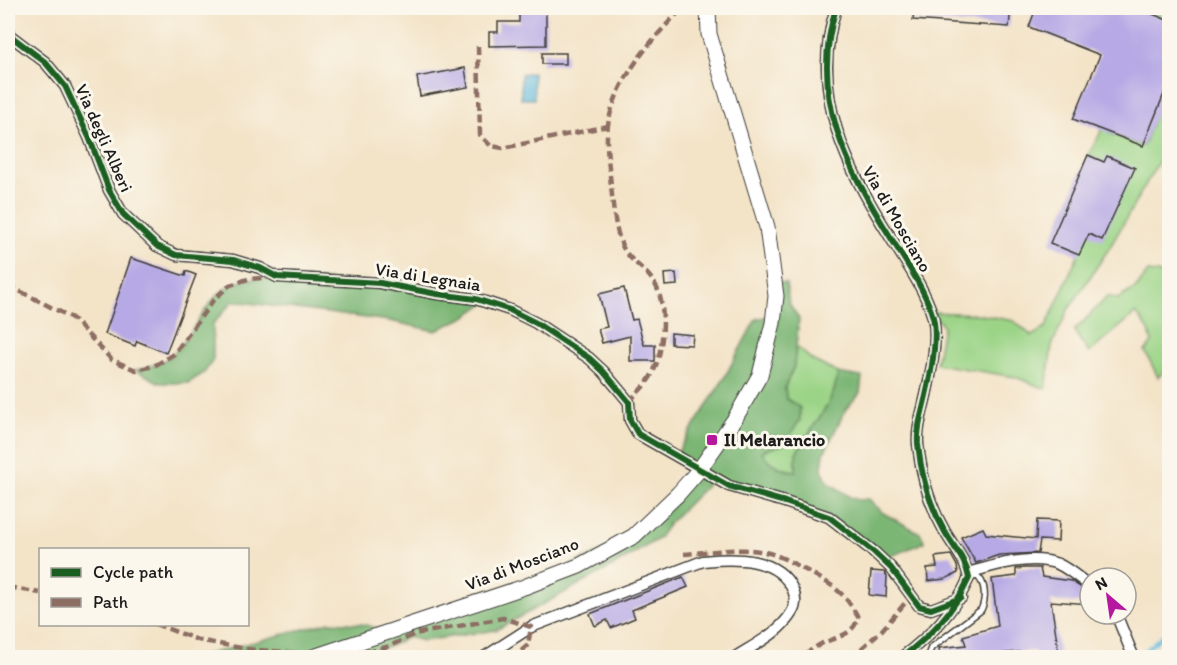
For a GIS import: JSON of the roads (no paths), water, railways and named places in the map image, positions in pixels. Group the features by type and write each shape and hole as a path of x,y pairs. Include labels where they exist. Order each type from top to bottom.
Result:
{"main road":[{"name":"Via di Mosciano","path":"310,657 524,587 579,566 634,536 678,494 699,470 734,420 760,375 774,323 776,296 767,227 709,34 708,8"}],"street":[{"name":"Via di Mosciano","path":"836,8 831,22 826,56 828,91 833,119 842,150 861,190 909,267 932,312 936,328 934,349 919,420 918,442 925,486 944,530 963,559 969,575"},
{"name":"Via degli Alberi","path":"8,34 45,62 65,86 110,190 123,214 157,246 176,255 233,260 260,268 277,277"},
{"name":"Via di Legnaia","path":"277,277 380,283 437,294 476,298 510,310 536,323 589,358 603,371 629,402 630,420 638,434 729,486 829,517 891,568 919,606 931,609 961,598"},
{"path":"483,657 531,627 695,563 732,558 767,564 788,580 795,597 793,611 777,630 734,657"},
{"path":"901,657 914,653 940,625 961,598 969,575 1009,561 1048,561 1060,565 1078,578"},
{"path":"1121,626 1134,657"}],"lane":[{"path":"931,657 929,653 931,648 981,610 984,604 981,578 969,575"}],"water":[{"path":"533,73 534,99 521,99 521,74"}],"waterway":[{"path":"1141,654 1170,629"}],"place":[{"name":"Il Melarancio","path":"712,440"}]}
